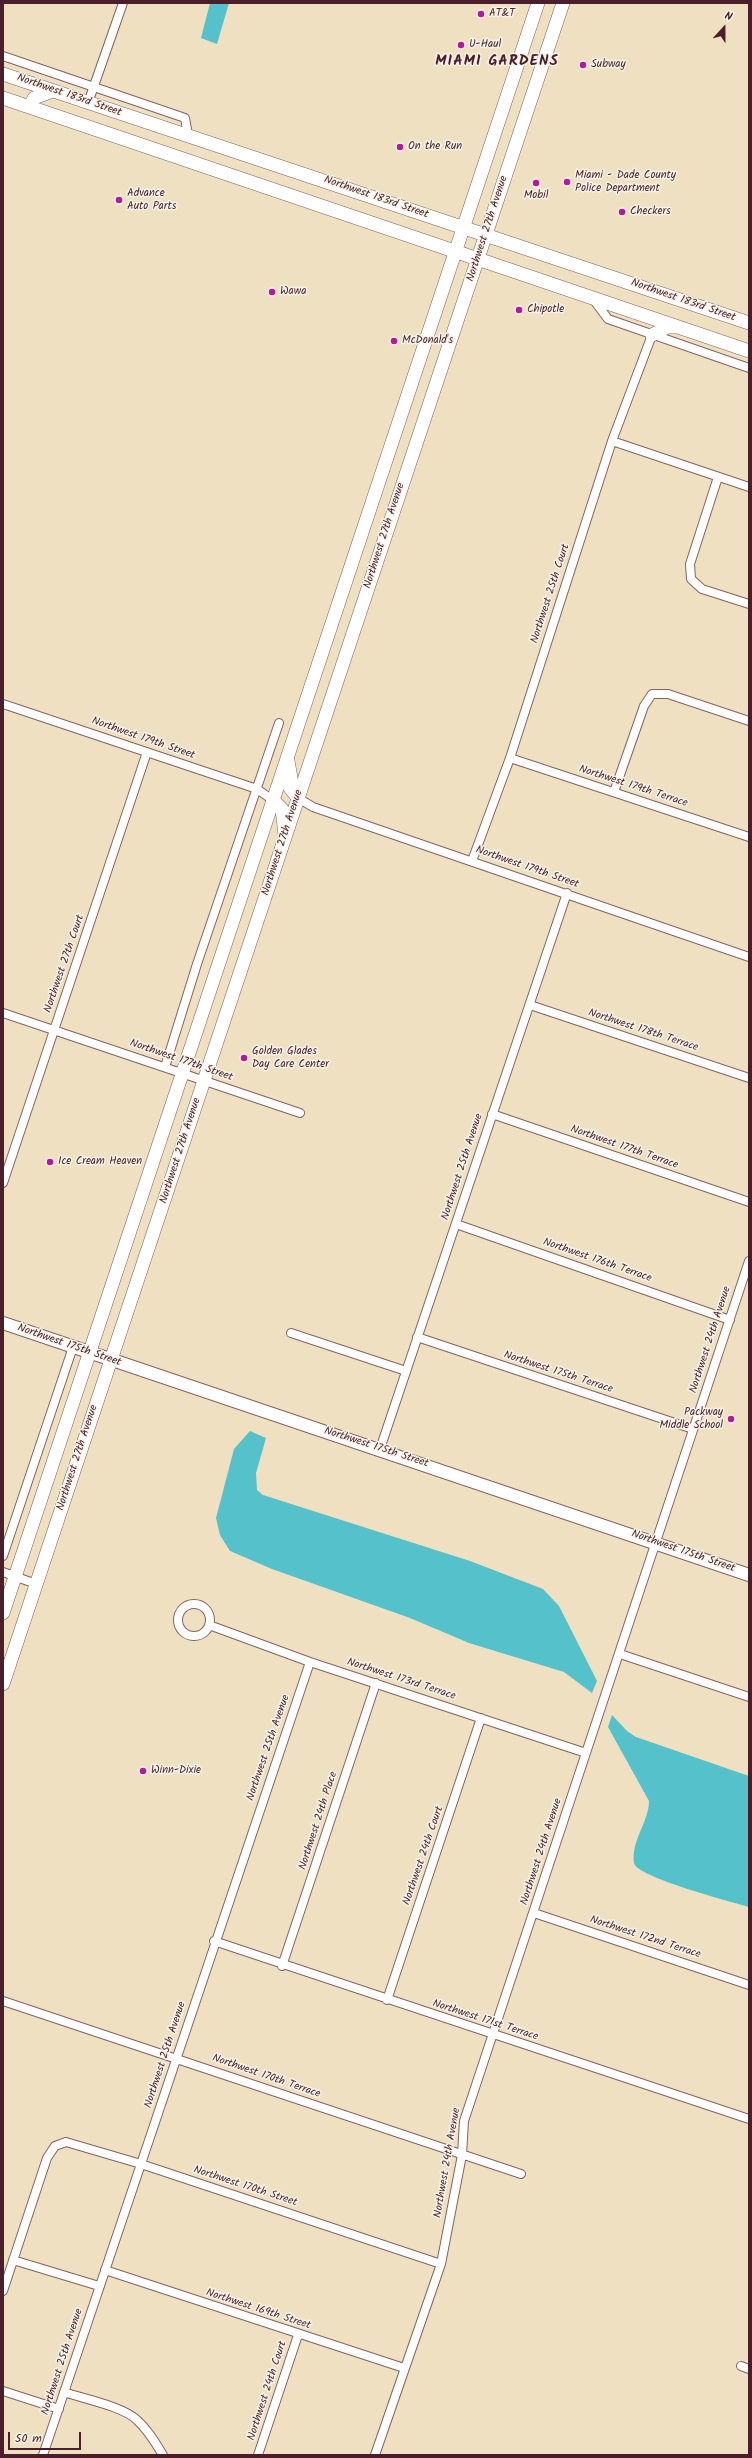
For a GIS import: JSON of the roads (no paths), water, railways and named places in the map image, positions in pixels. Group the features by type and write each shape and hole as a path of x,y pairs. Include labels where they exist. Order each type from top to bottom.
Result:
{"main road":[{"name":"Northwest 27th Avenue","path":"3,1613 9,1574 89,1353 183,1074 462,227 538,3"},
{"name":"Northwest 27th Avenue","path":"3,1684 563,3"},
{"name":"Northwest 183rd Street","path":"3,74 485,235 748,319"},
{"path":"30,107 34,98 53,91"},
{"name":"Northwest 183rd Street","path":"3,98 749,351"},
{"path":"652,335 667,327 676,327"},
{"path":"352,564 374,571"},
{"path":"288,758 291,778 290,788 298,798"},
{"path":"274,801 282,809 285,838"}],"street":[{"path":"88,103 123,3"},
{"path":"3,56 186,118 188,135"},
{"path":"593,299 608,319 749,368"},
{"name":"Northwest 25th Court","path":"472,861 510,758 612,441 652,335"},
{"path":"612,441 749,487"},
{"path":"718,477 690,564 691,579 702,589 749,604"},
{"path":"614,792 644,706 652,694 668,694 749,721"},
{"name":"Northwest 179th Street","path":"3,704 257,789 274,801"},
{"path":"165,1067 197,964 279,723"},
{"name":"Northwest 27th Court","path":"3,1183 147,752"},
{"name":"Northwest 179th Terrace","path":"510,758 749,837"},
{"name":"Northwest 179th Street","path":"298,798 313,807 567,893 749,957"},
{"name":"Northwest 25th Avenue","path":"380,1449 416,1337 456,1224 567,893"},
{"name":"Northwest 178th Terrace","path":"530,1005 749,1078"},
{"name":"Northwest 177th Street","path":"3,1013 300,1113"},
{"name":"Northwest 177th Terrace","path":"492,1114 749,1202"},
{"name":"Northwest 176th Terrace","path":"456,1224 730,1320"},
{"name":"Northwest 24th Avenue","path":"375,2455 441,2264 462,2155 464,2121 749,1261"},
{"name":"Northwest 175th Street","path":"3,1323 111,1361 380,1449 749,1575"},
{"path":"291,1333 406,1371"},
{"name":"Northwest 175th Terrace","path":"416,1337 694,1429"},
{"path":"3,1556 73,1348"},
{"path":"9,1574 36,1584"},
{"path":"192,1603 202,1606 209,1614 209,1626 202,1634 192,1636 187,1635 177,1623 178,1613 186,1605 192,1603"},
{"name":"Northwest 173rd Terrace","path":"209,1626 310,1662 586,1753"},
{"path":"620,1654 749,1697"},
{"name":"Northwest 25th Avenue","path":"43,2455 177,2058 214,1942 310,1662"},
{"name":"Northwest 24th Place","path":"282,1966 376,1683"},
{"name":"Northwest 24th Court","path":"387,2000 482,1718"},
{"name":"Northwest 172nd Terrace","path":"534,1913 749,1984"},
{"name":"Northwest 171st Terrace","path":"214,1942 282,1966 749,2119"},
{"name":"Northwest 170th Terrace","path":"3,2001 521,2174"},
{"name":"Northwest 170th Street","path":"14,2260 47,2158 55,2146 66,2142 141,2164 441,2264"},
{"path":"3,2291 14,2260 99,2286"},
{"name":"Northwest 169th Street","path":"105,2270 298,2335 404,2368"},
{"name":"Northwest 24th Court","path":"258,2455 298,2335"},
{"path":"3,2391 59,2409"},
{"path":"64,2392 118,2410 136,2419 151,2435 163,2455"}],"water":[{"path":"210,3 229,3 217,44 201,38"},
{"path":"250,1431 266,1438 256,1473 257,1490 263,1495 470,1561 543,1589 559,1606 597,1681 592,1693 564,1672 469,1643 410,1618 272,1569 230,1551 220,1535 216,1518 234,1449"},
{"path":"612,1715 627,1731 636,1737 749,1776 749,1907 667,1882 639,1869 634,1863 635,1847 646,1816 649,1801 608,1727"}],"place":[{"name":"AT&T","path":"481,14"},
{"name":"U-Haul","path":"461,45"},
{"name":"Subway","path":"583,65"},
{"name":"On the Run","path":"400,147"},
{"name":"Miami - Dade County Police Department","path":"567,182"},
{"name":"Mobil","path":"536,183"},
{"name":"Advance Auto Parts","path":"119,200"},
{"name":"Checkers","path":"622,212"},
{"name":"Wawa","path":"272,292"},
{"name":"Chipotle","path":"519,310"},
{"name":"McDonald's","path":"394,341"},
{"name":"Golden Glades Day Care Center","path":"244,1058"},
{"name":"Ice Cream Heaven","path":"50,1162"},
{"name":"Packway Middle School","path":"731,1419"},
{"name":"Winn-Dixie","path":"143,1771"}],"district":[{"name":"MIAMI GARDENS","path":"497,62"}]}
